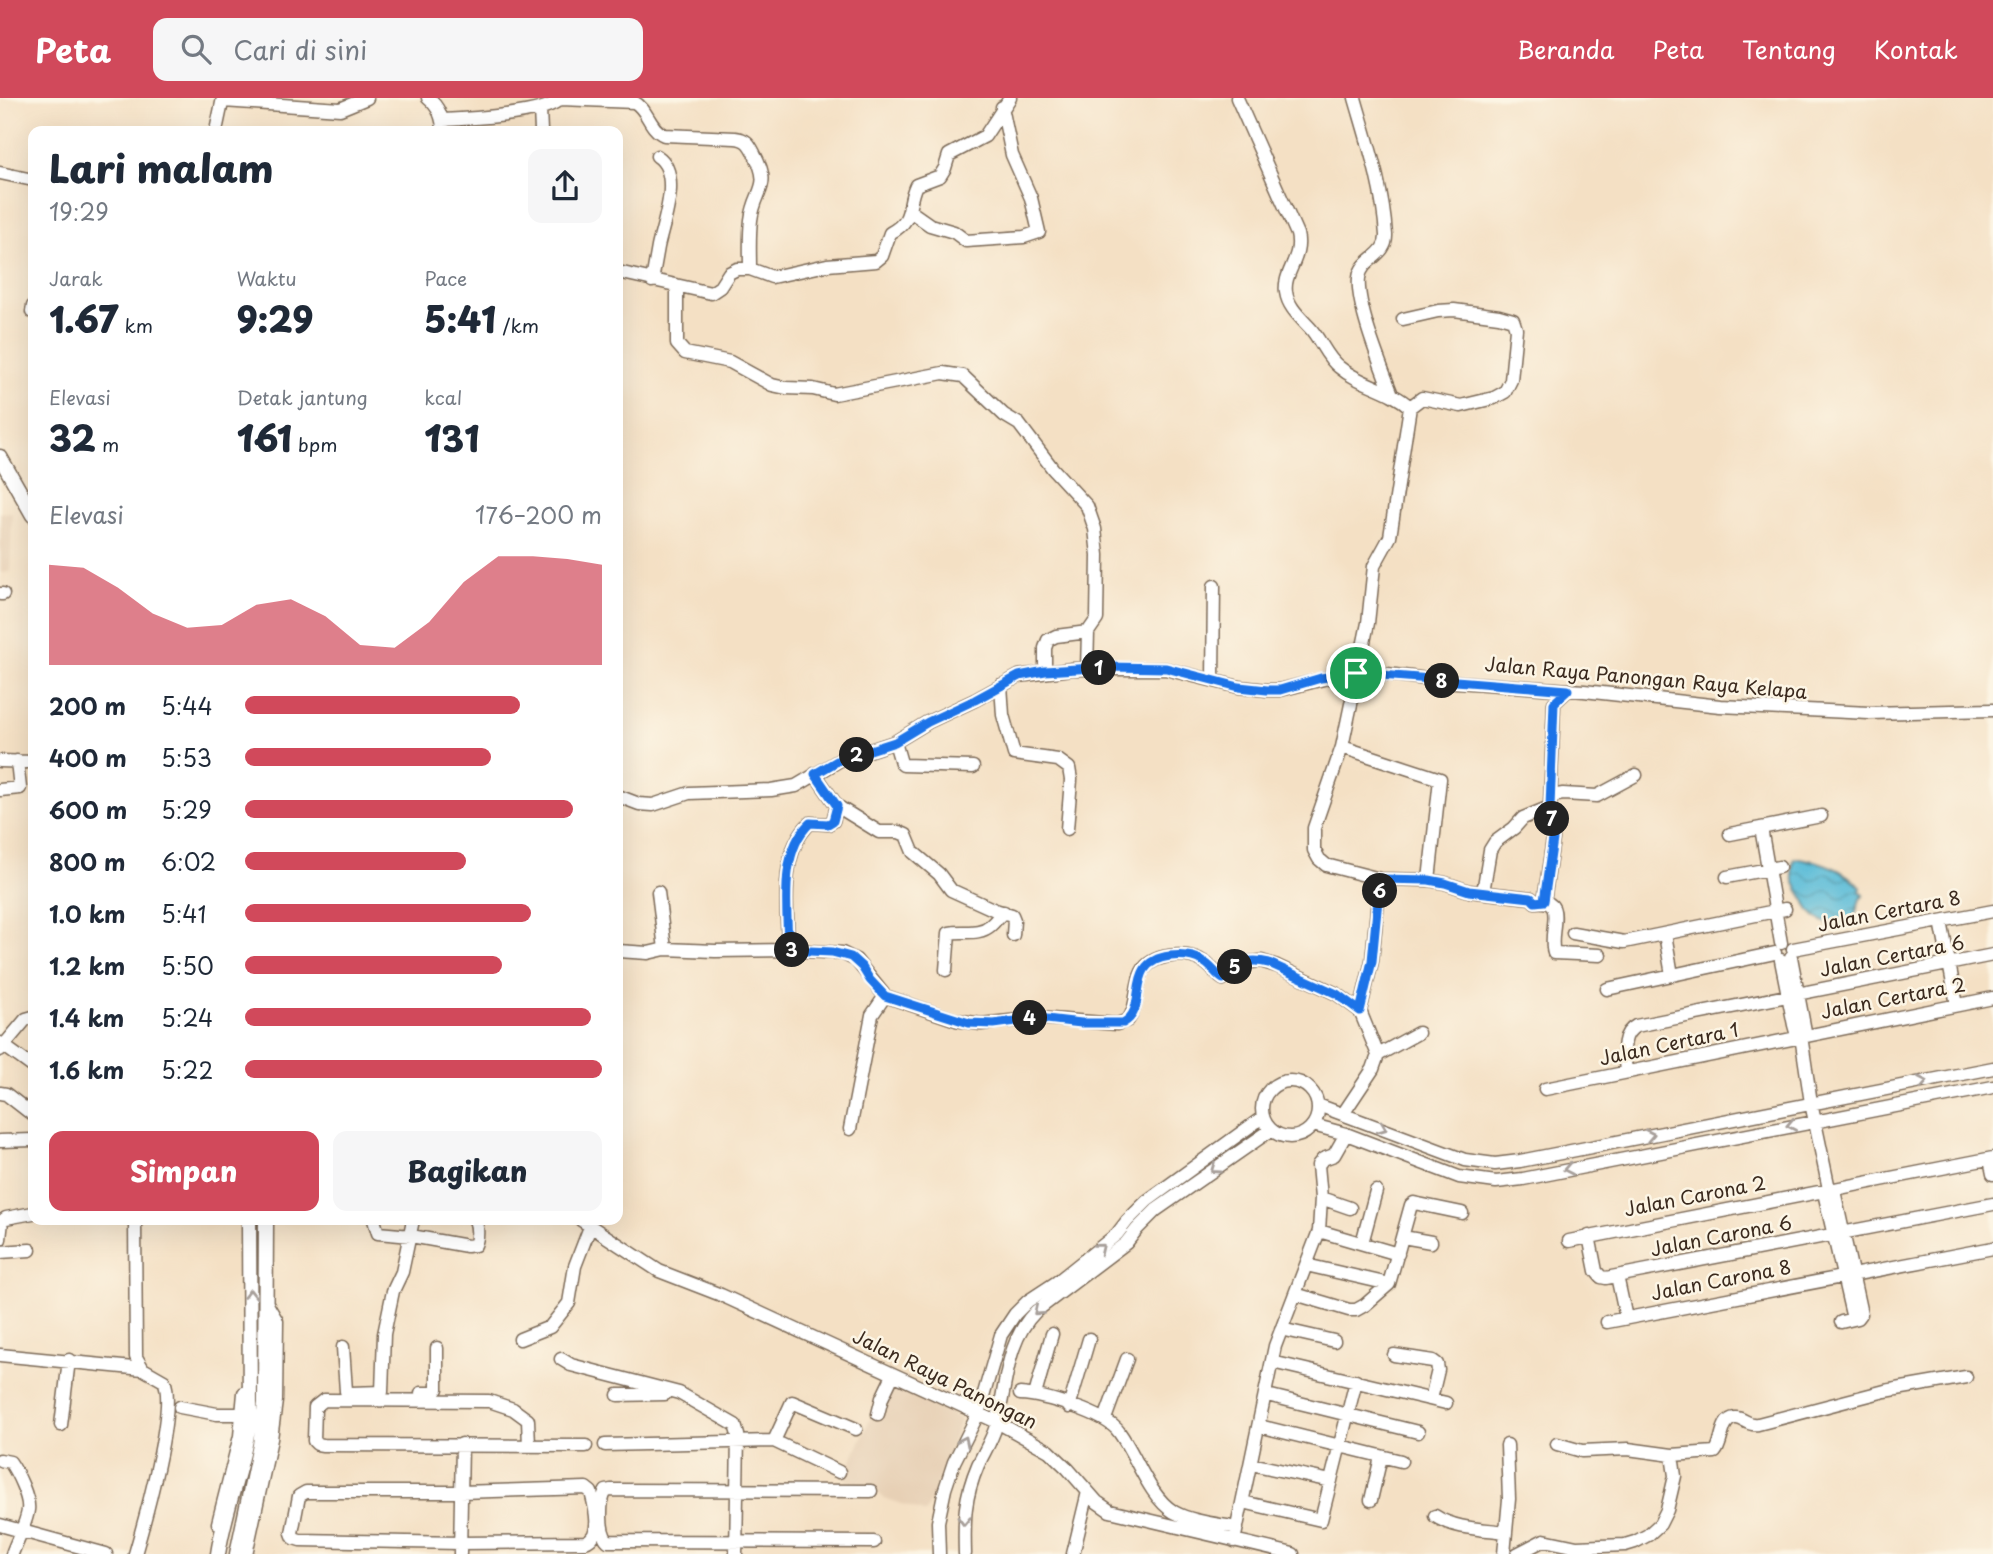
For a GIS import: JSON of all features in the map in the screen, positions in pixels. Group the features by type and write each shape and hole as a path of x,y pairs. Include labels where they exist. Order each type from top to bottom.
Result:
{"main road":[{"path":"0,457 28,506"},
{"path":"216,1554 227,1497 248,1435 249,1225"},
{"path":"237,1554 252,1505 271,1401 266,1225"}],"street":[{"path":"217,126 223,99 340,109 367,98"},
{"path":"428,98 436,106 443,126 540,109 557,103 561,98 634,102 641,105 657,132 664,135 735,138 749,142 761,167 764,182 751,219 750,269"},
{"path":"1237,98 1297,234 1298,252 1285,290 1292,308 1312,330 1335,365 1391,392 1410,407"},
{"path":"1356,98 1371,146 1386,237 1381,253 1368,261 1359,278 1362,305 1391,392"},
{"path":"910,211 933,227 954,232 967,240 1024,237 1039,232 1031,198 1012,155 1006,102"},
{"path":"623,273 712,293 732,270 750,269 764,276 781,277 827,265 876,261 882,256 890,233 904,225 918,183 940,176 949,155 985,136 1006,102"},
{"path":"540,109 541,126"},
{"path":"652,281 669,205 670,182 662,159 657,156"},
{"path":"0,173 28,179"},
{"path":"677,286 677,337 679,349 685,353 730,362 772,385 834,394 943,373 956,374 969,380 1004,415 1022,428 1053,469 1082,498 1090,512 1097,537 1097,619 1088,632 1056,636 1048,640 1045,648 1045,671"},
{"path":"1403,319 1454,310 1513,320 1517,329 1511,380 1502,394 1461,406 1422,398 1410,407 1390,537 1374,566 1368,624 1342,747 1314,828 1314,850 1326,865 1380,879 1429,880 1469,891 1550,902 1554,908 1554,953 1600,955"},
{"path":"1213,680 1214,586"},
{"path":"1087,668 1088,632"},
{"name":"Jalan Raya Panongan Raya Kelapa","path":"623,798 639,804 653,804 689,793 783,789 796,786 839,760 895,742 928,722 1019,676 1087,668 1166,668 1254,690 1280,690 1321,678 1356,673 1568,690 1720,706 1869,713 1993,710"},
{"path":"1001,685 1004,721 1014,754 1059,760 1069,768 1071,780 1067,829"},
{"path":"1544,901 1553,839 1550,801 1554,703 1568,690"},
{"path":"895,742 903,765 973,767"},
{"path":"1342,747 1440,779 1429,880"},
{"path":"0,761 28,762"},
{"path":"0,790 20,788 17,761"},
{"path":"815,774 837,806 879,832 904,834 909,839 913,852 932,867 951,890 1013,917 1013,934"},
{"path":"1483,892 1490,850 1495,842 1523,818 1563,794 1597,796 1636,775"},
{"path":"788,950 788,884 792,850 810,823 828,824 833,821 837,806"},
{"path":"1730,834 1821,816"},
{"path":"1761,828 1773,868 1784,952 1793,995 1805,1031 1801,1036 1811,1103 1829,1189 1835,1195 1838,1233 1848,1276 1861,1314 1858,1318 1847,1320"},
{"path":"1727,877 1773,868"},
{"path":"1360,1011 1372,961 1380,879"},
{"path":"657,892 665,949"},
{"path":"1573,933 1624,942 1780,910"},
{"name":"Jalan Certara 8","path":"1607,989 1993,911"},
{"path":"947,970 949,933 981,930 991,925 1004,912"},
{"path":"1941,921 1957,1005"},
{"path":"1665,934 1672,975"},
{"path":"623,950 648,953 665,949 832,952 851,957 885,996 969,1023 994,1024 1038,1018 1117,1024 1128,1020 1134,1010 1139,979 1145,967 1163,957 1200,959 1223,979 1242,963 1261,961 1337,994 1360,1011 1378,1055"},
{"name":"Jalan Certara 6","path":"1626,1072 1624,1041 1630,1029 1636,1026 1993,955"},
{"path":"850,1129 872,1015 885,996"},
{"name":"Jalan Certara 2","path":"1801,1036 1993,998"},
{"path":"28,1018 1,1046 28,1064"},
{"path":"1343,1114 1373,1069 1378,1055 1418,1033"},
{"name":"Jalan Certara 1","path":"1545,1088 1801,1036"},
{"path":"1318,1105 1465,1160 1495,1164 1993,1068"},
{"path":"1292,1080 1306,1086 1316,1097 1318,1112 1313,1125 1304,1133 1292,1137 1278,1134 1271,1130 1262,1117 1265,1094 1270,1088 1284,1081 1292,1080"},
{"path":"1313,1125 1346,1133 1460,1177 1496,1182 1993,1087"},
{"path":"0,1093 6,1094 28,1111"},
{"path":"965,1554 963,1513 978,1466 997,1422 1013,1348 1025,1322 1126,1243 1152,1206 1262,1117"},
{"path":"939,1554 938,1522 945,1489 954,1462 978,1414 1002,1335 1014,1314 1117,1234 1126,1221 1271,1130"},
{"path":"1020,1394 1035,1395 1105,1419 1120,1433 1167,1507 1182,1516 1236,1535 1281,1329 1319,1231 1321,1198 1318,1165 1337,1151 1346,1133"},
{"path":"0,1140 28,1140"},
{"path":"1991,1158 1993,1174"},
{"name":"Jalan Carona 2","path":"1569,1241 1991,1158"},
{"path":"1362,1243 1376,1191"},
{"path":"1321,1198 1350,1208"},
{"path":"1294,1294 1353,1311 1389,1284 1409,1208 1415,1203 1462,1213"},
{"name":"Jalan Carona 6","path":"1617,1276 1993,1203"},
{"path":"0,1239 2,1221 28,1214"},
{"path":"135,1225 136,1357 143,1369"},
{"path":"376,1225 378,1233 472,1246 477,1241 477,1225"},
{"path":"382,1392 384,1334 393,1291 401,1277 412,1225"},
{"path":"520,1339 550,1327 569,1303 585,1225"},
{"name":"Jalan Raya Panongan","path":"588,1225 659,1271 721,1296 997,1422 1049,1451 1069,1469 1097,1502 1110,1511 1236,1535 1293,1554"},
{"path":"1319,1231 1398,1254"},
{"path":"1589,1236 1596,1271 1601,1277 1617,1276 1626,1318"},
{"path":"1403,1237 1431,1242"},
{"name":"Jalan Carona 8","path":"1607,1321 1993,1248"},
{"path":"0,1252 30,1250"},
{"path":"1306,1265 1389,1284"},
{"path":"1281,1329 1334,1341"},
{"path":"1035,1395 1052,1334"},
{"path":"1069,1406 1089,1339"},
{"path":"343,1347 346,1391 350,1393 436,1391 437,1348"},
{"path":"0,1355 143,1369 164,1381 167,1396 157,1463 135,1554"},
{"path":"1394,1355 1433,1361 1437,1364 1431,1399"},
{"path":"561,1359 570,1365 679,1393 735,1425 736,1554"},
{"path":"1105,1419 1126,1359"},
{"path":"61,1425 69,1360"},
{"path":"1272,1362 1446,1403"},
{"path":"878,1414 882,1398 893,1376"},
{"path":"1557,1444 1582,1451 1628,1450 1672,1455 1715,1452 1721,1445 1726,1424 1735,1418 1748,1424 1758,1424 1885,1391 1966,1377"},
{"path":"1243,1502 1321,1520 1356,1381"},
{"path":"618,1395 679,1393"},
{"path":"1267,1395 1418,1432"},
{"path":"529,1446 528,1420 513,1409 489,1401 324,1400 315,1407 314,1441 317,1444 462,1444 529,1446 586,1446"},
{"path":"774,1441 792,1402 856,1429"},
{"path":"180,1407 217,1414 247,1414"},
{"path":"1259,1426 1401,1461"},
{"path":"605,1445 774,1441 839,1472"},
{"path":"460,1549 462,1444"},
{"path":"1504,1554 1510,1475 1507,1445"},
{"path":"1517,1554 1544,1540 1577,1547 1625,1545 1642,1539 1656,1530 1667,1510 1675,1476 1672,1455"},
{"path":"1371,1500 1381,1457"},
{"path":"0,1460 10,1462 22,1485 29,1510 12,1554"},
{"path":"1251,1464 1331,1481"},
{"path":"586,1488 591,1492 595,1504 595,1535 585,1542 460,1549 300,1540 294,1538 292,1533 299,1496 306,1492 460,1492 586,1488"},
{"path":"871,1491 606,1491 603,1495 602,1526 608,1541 874,1542"},
{"path":"1073,1554 1088,1492"},
{"path":"246,1554 252,1505"},
{"path":"1436,1516 1470,1527 1506,1532"},
{"path":"0,1525 106,1554"},
{"path":"1639,1554 1642,1539"}],"shaded area":[{"path":"12,512 10,572 0,573 0,513"},
{"path":"886,1382 961,1419 926,1513 884,1498 871,1486 852,1483 844,1478"}],"water":[{"path":"1794,859 1833,867 1861,887 1860,891 1864,895 1860,899 1853,921 1842,925 1831,924 1820,920 1811,912 1795,884 1793,864"}],"route":[{"path":"1144,667 1176,670 1254,690 1280,690 1321,678 1356,673 1568,690 1554,703 1550,807 1553,839 1544,901 1535,902 1531,898 1469,891 1429,880 1380,879 1372,961 1360,1011 1345,998 1269,963 1242,963 1223,979 1200,959 1179,956 1163,957 1145,967 1139,979 1134,1010 1123,1023 1081,1023 1025,1018 994,1024 969,1023 885,996 856,960 842,953 788,950 788,884 792,850 810,823 828,824 835,817 837,806 815,774 831,764 895,742 907,733 1019,676 1034,673 1144,667"}]}
